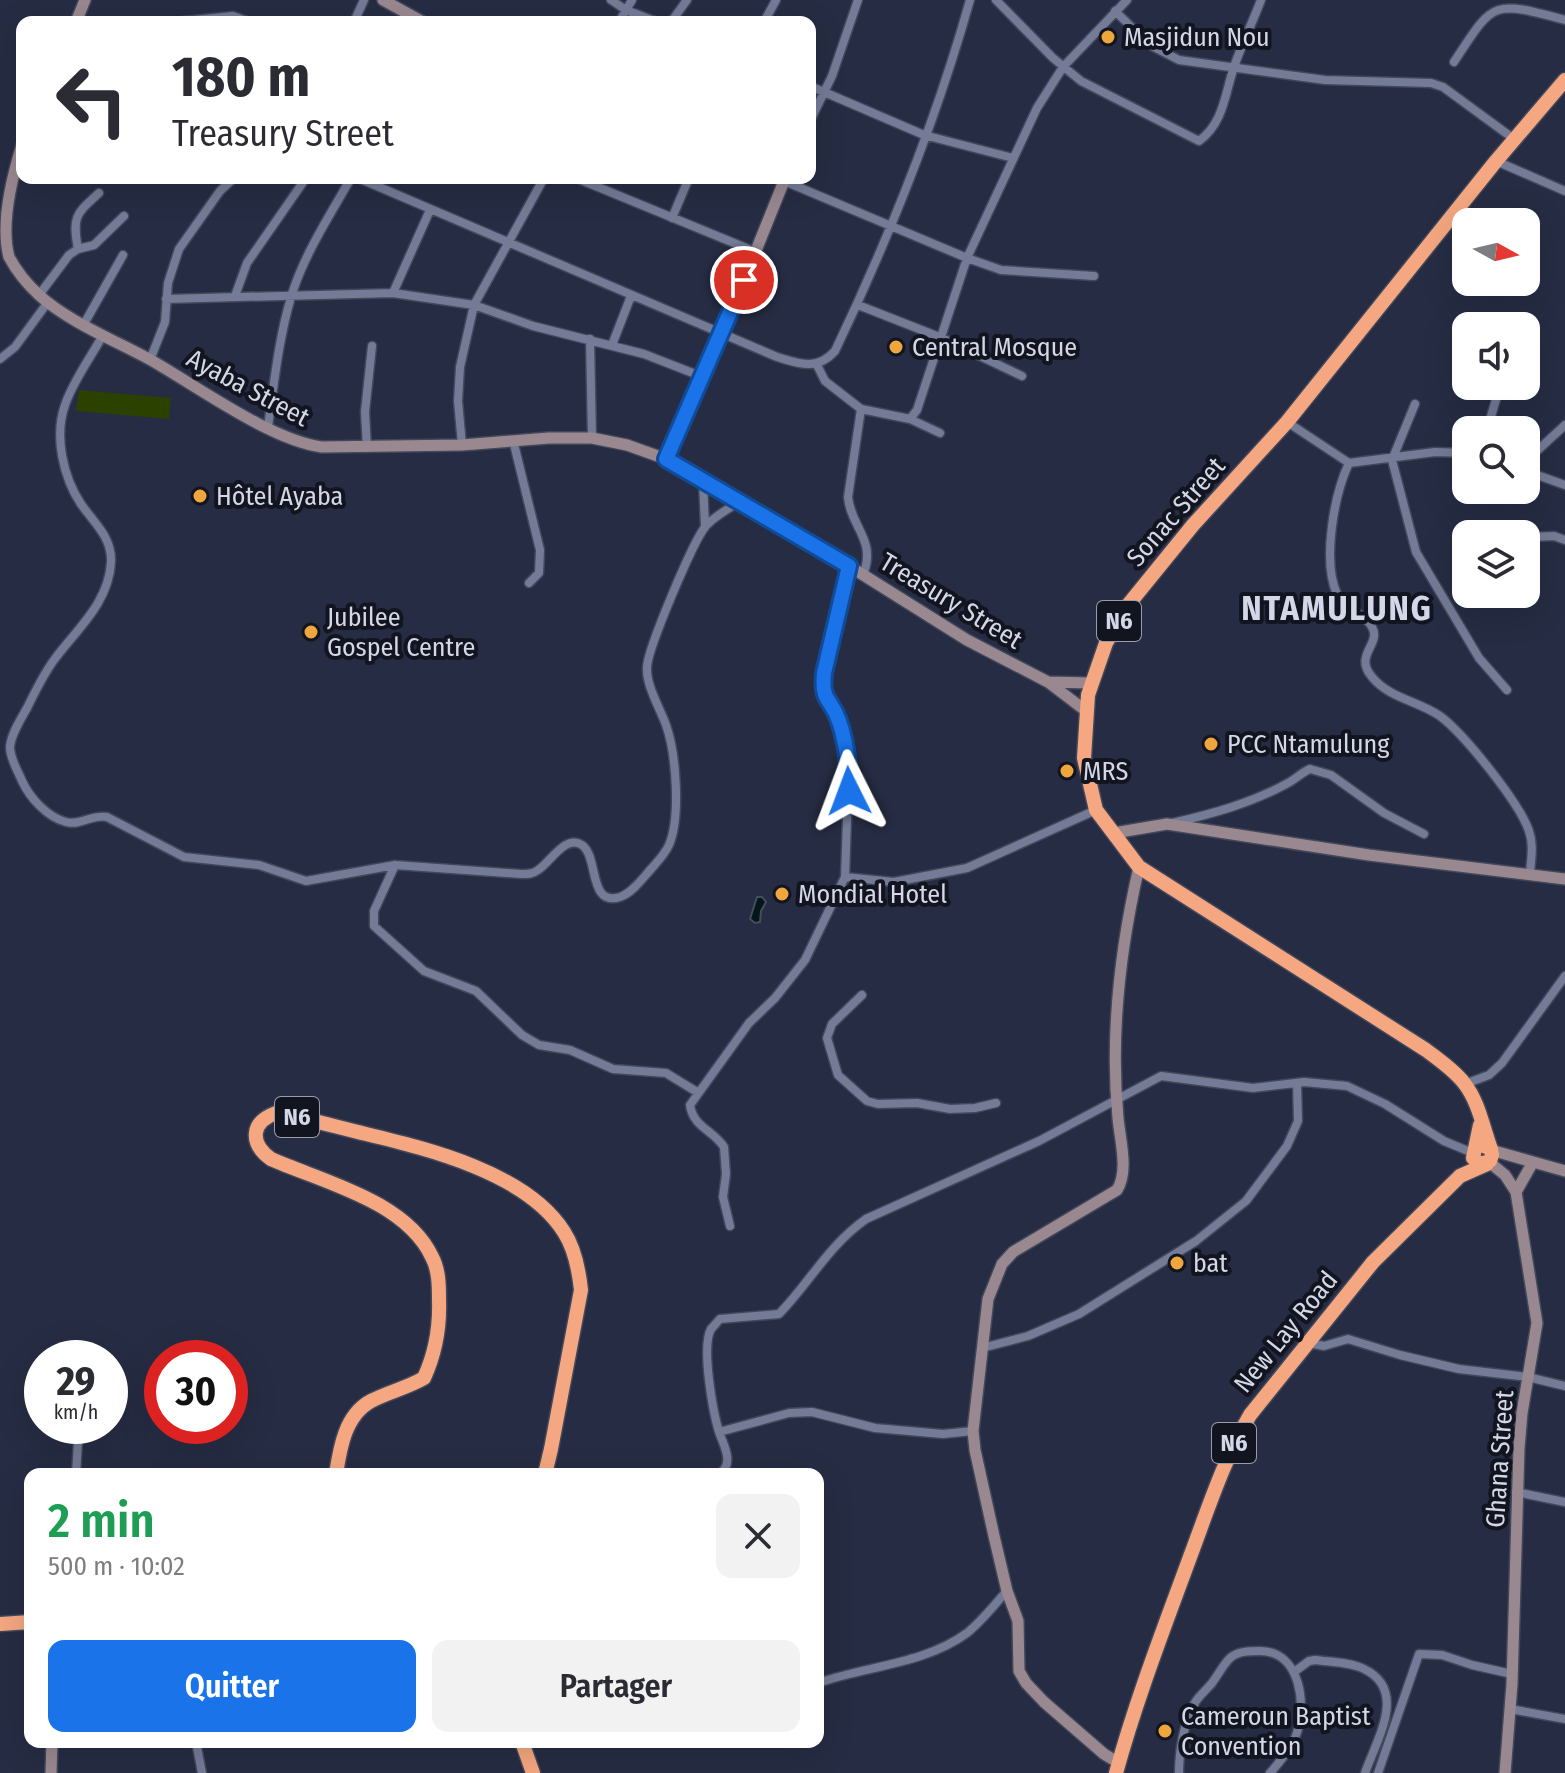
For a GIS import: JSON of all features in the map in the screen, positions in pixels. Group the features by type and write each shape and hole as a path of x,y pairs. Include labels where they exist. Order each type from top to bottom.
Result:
{"highway":[{"name":"Sonac Street","path":"1484,1155 1481,1121 1465,1084 1426,1050 1139,867 1096,810 1084,758 1086,711 1091,683 1106,643 1128,605 1193,525 1287,422 1496,161 1565,80"},
{"name":"N6","path":"337,1468 341,1441 367,1402 424,1378 433,1359 440,1325 438,1274 432,1256 415,1234 391,1212 259,1151 257,1128 264,1117 276,1113 397,1140 466,1162 516,1188 542,1208 564,1232 578,1267 581,1290 546,1468"},
{"name":"New Lay Road","path":"1117,1768 1160,1639 1236,1439 1250,1415 1373,1262 1484,1155"},
{"path":"0,1624 24,1622"},
{"path":"524,1748 533,1773"}],"street":[{"path":"383,0 412,16"},
{"path":"611,0 642,16"},
{"path":"622,16 632,0"},
{"path":"816,110 825,93 858,0"},
{"path":"372,184 722,335 805,366 817,365 835,351 893,225 970,0"},
{"path":"996,0 1081,81 1199,141 1209,134 1226,100 1234,67 1261,0"},
{"path":"910,419 917,410 967,258 1037,108 1063,67 1127,0"},
{"path":"1454,62 1489,9 1498,3 1512,1 1565,20"},
{"path":"1115,11 1150,45 1179,60 1325,80 1431,83 1443,87 1514,139"},
{"path":"816,89 924,135 1013,158"},
{"path":"1496,161 1565,191"},
{"name":"Ayaba Street","path":"16,166 1,236 9,257 44,298 103,335 268,427 306,444 367,448 592,438 627,445 666,459"},
{"path":"150,360 165,322 172,266 179,249 228,184"},
{"path":"235,296 247,263 302,184"},
{"path":"268,427 292,294 306,260 348,184"},
{"path":"462,445 458,401 460,367 474,305 541,184"},
{"path":"590,184 756,252"},
{"path":"672,218 686,184"},
{"path":"666,459 722,335 781,184"},
{"path":"795,184 1001,270 1094,276"},
{"path":"78,249 74,220 77,213 99,193"},
{"path":"393,293 430,210"},
{"path":"0,359 15,347 69,255 94,245 124,216"},
{"path":"84,324 123,255"},
{"path":"166,299 393,293 474,305 533,326 612,345 703,377"},
{"path":"612,345 631,296"},
{"path":"858,305 942,338 1022,376"},
{"path":"103,335 66,400 60,424 67,471 81,503 107,539 111,565 101,595 87,621 54,659 12,738 12,757 27,791 58,819 76,823 94,816 107,817 191,860 259,865 306,881 395,865 532,873 541,869 564,846 573,843 586,850 599,890 606,897 616,899 626,895 661,858 670,844 674,828 670,738 647,665 679,580 705,526 703,481"},
{"path":"590,339 592,438"},
{"path":"367,448 365,412 372,346"},
{"path":"817,365 825,381 861,409 910,419 940,433"},
{"path":"1415,404 1392,460 1416,552 1479,658 1507,690"},
{"path":"861,409 848,497 849,509 863,532 866,545 868,556 863,575"},
{"path":"1287,422 1349,463 1452,453"},
{"path":"1540,448 1565,425"},
{"path":"513,440 540,550 539,573 529,583"},
{"name":"Treasury Street","path":"666,459 849,566 967,640 1048,682 1086,711"},
{"path":"1349,463 1338,487 1329,567 1342,602 1373,628 1375,635 1364,659 1367,670 1385,689 1428,709 1451,725 1485,766 1528,829 1532,848 1530,873"},
{"path":"1540,476 1565,485"},
{"path":"705,526 739,502"},
{"path":"1540,537 1554,536 1565,540"},
{"path":"730,1226 723,1197 726,1174 724,1147 698,1125 691,1114 691,1101 749,1023 775,998 805,960 845,877 849,762 838,718 822,691 849,566"},
{"name":"Treasury Street","path":"1048,682 1091,683"},
{"path":"1114,833 1222,811 1291,782 1310,769 1331,775 1384,813 1424,834"},
{"path":"845,877 894,882 967,868 1096,810"},
{"path":"1167,824 1369,855 1564,878"},
{"path":"395,865 374,911 374,926 416,965 431,975 476,991 522,1035 539,1045 570,1050 613,1069 666,1073 697,1092"},
{"path":"1117,1768 1026,1683 1019,1671 1018,1621 1007,1591 973,1431 988,1299 1002,1264 1013,1252 1117,1190 1123,1177 1116,1101 1115,1035 1119,976 1139,867"},
{"path":"1465,1084 1489,1075 1502,1063 1565,976"},
{"path":"862,995 832,1024 827,1038 838,1075 867,1101 878,1104 917,1103 950,1109 996,1103"},
{"path":"726,1468 727,1454 715,1419 708,1341 711,1329 720,1319 779,1314 837,1242 866,1219 1039,1141 1161,1076 1253,1088 1297,1083 1347,1086 1385,1104 1444,1141 1484,1155 1536,1162 1565,1171"},
{"path":"982,1348 1028,1336 1079,1314 1196,1241 1246,1201 1287,1146 1298,1121 1297,1083"},
{"path":"1484,1155 1505,1175 1516,1192 1536,1162"},
{"name":"Ghana Street","path":"1505,1773 1512,1674 1516,1492 1522,1413 1535,1341 1536,1304 1516,1192"},
{"path":"1308,1343 1324,1346 1348,1339 1459,1369 1528,1377 1565,1386"},
{"path":"719,1432 789,1413 812,1412 875,1428 943,1434 973,1431"},
{"path":"76,1468 78,1444"},
{"path":"1516,1492 1565,1502"},
{"path":"824,1681 921,1655 949,1643 967,1634 1007,1591"},
{"path":"1179,1773 1195,1702 1230,1658 1241,1652 1272,1651 1284,1657 1294,1672 1299,1689 1296,1735 1270,1773"},
{"path":"1378,1773 1419,1654 1442,1655 1512,1674"},
{"path":"1294,1672 1315,1660 1362,1667 1386,1688 1389,1699 1386,1713 1365,1773"},
{"path":"1510,1709 1565,1719"},
{"path":"51,1773 52,1748"},
{"path":"197,1748 202,1773"}],"green space":[{"path":"79,390 171,398 169,419 76,411"}],"shaded area":[{"path":"757,897 762,897 766,902 760,922 755,923 750,919"}],"place":[{"name":"Masjidun Nou","path":"1108,37"},
{"name":"Central Mosque","path":"896,347"},
{"name":"Hôtel Ayaba","path":"200,496"},
{"name":"Jubilee Gospel Centre","path":"311,632"},
{"name":"PCC Ntamulung","path":"1211,744"},
{"name":"MRS","path":"1067,771"},
{"name":"Mondial Hotel","path":"782,894"},
{"name":"bat","path":"1177,1263"},
{"name":"Cameroun Baptist Convention","path":"1165,1731"}],"district":[{"name":"NTAMULUNG","path":"1337,608"}],"route":[{"path":"744,280 666,459 849,566 822,691 840,725 849,762 849,791"}]}
